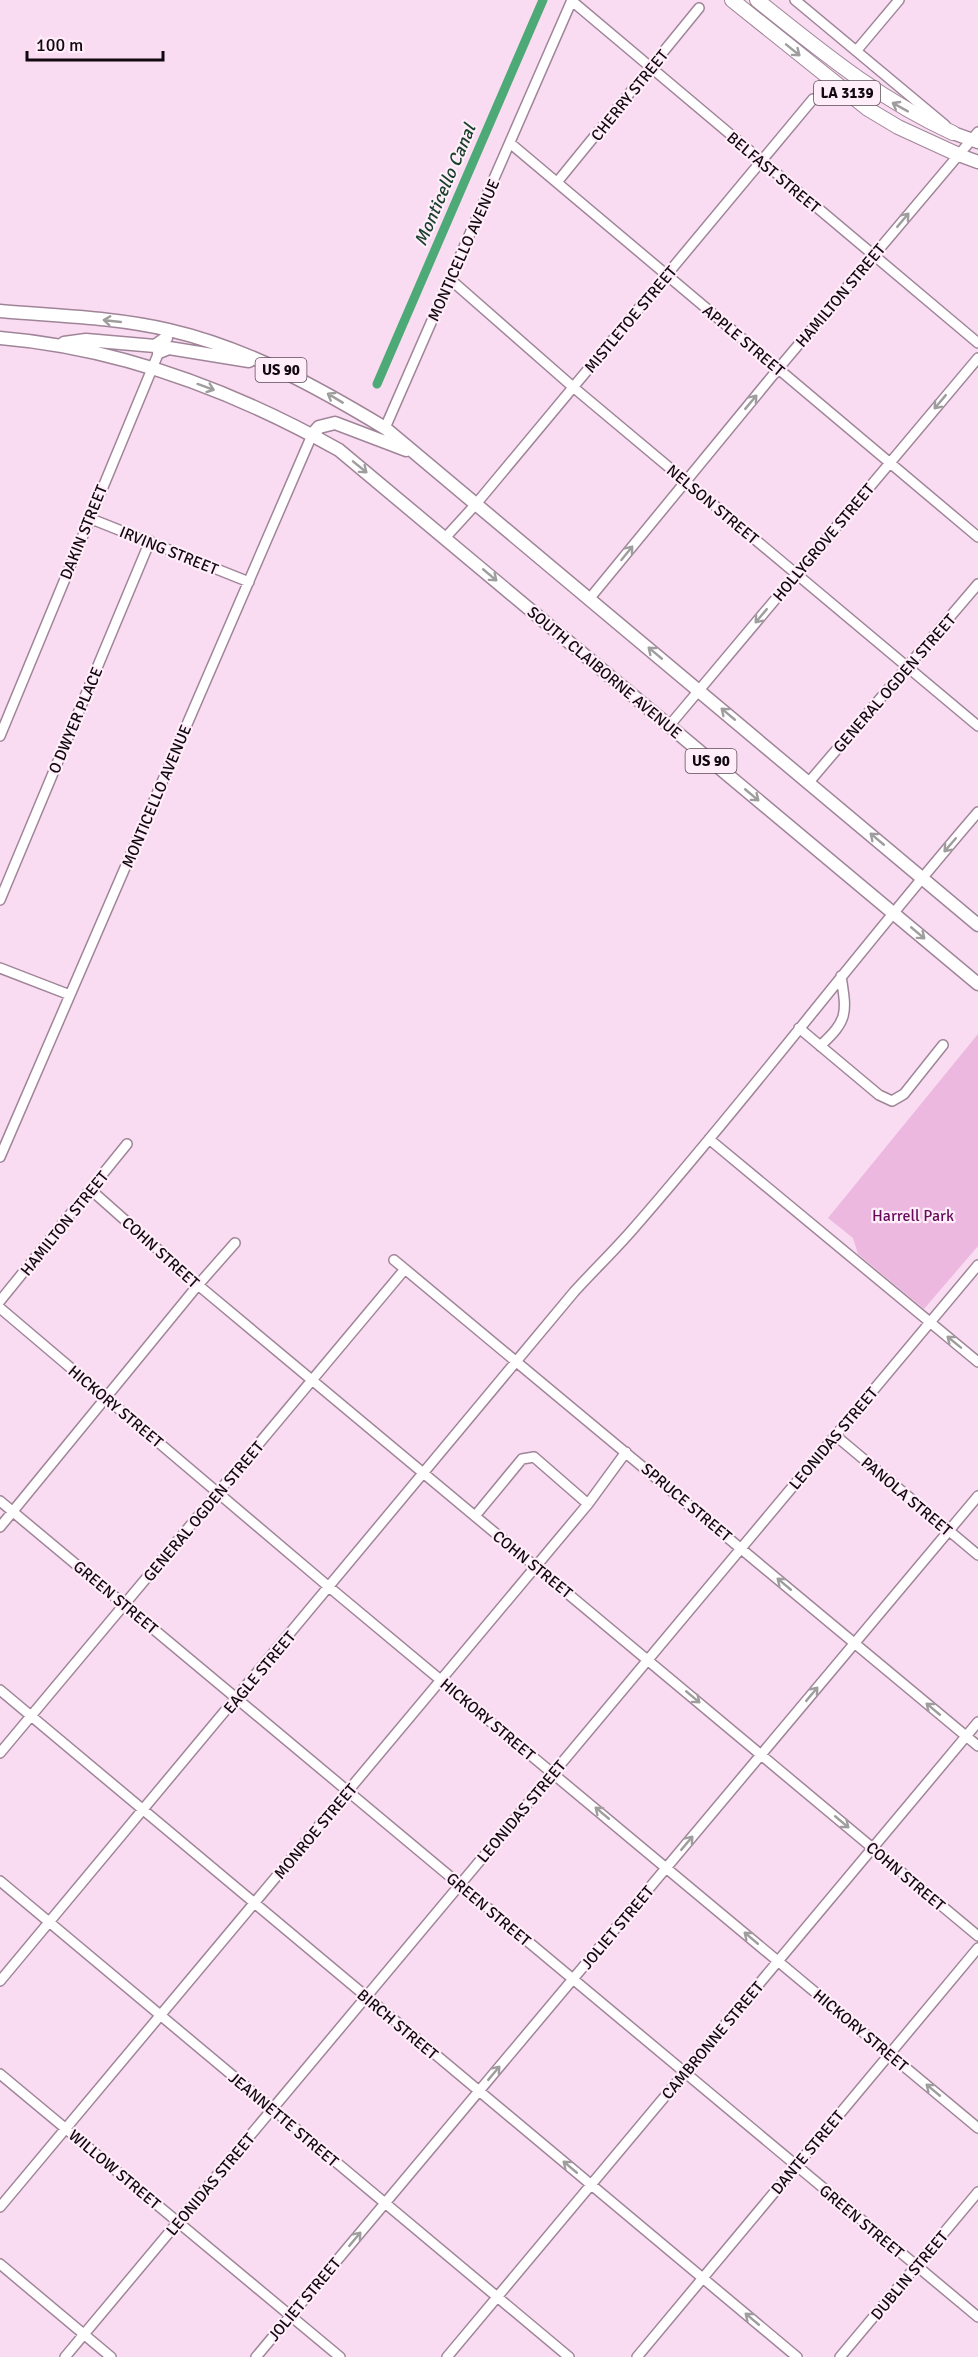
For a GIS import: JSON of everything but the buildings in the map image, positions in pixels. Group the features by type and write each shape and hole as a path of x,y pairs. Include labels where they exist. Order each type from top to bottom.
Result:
{"highway":[{"name":"LA 3139","path":"732,0 868,109 898,127 959,155"},
{"name":"LA 3139","path":"757,0 867,87 918,117 953,133"}],"main road":[{"name":"LA 3139","path":"953,133 976,138"},
{"name":"LA 3139","path":"959,155 978,162"},
{"name":"US 90","path":"0,311 117,321 256,360 309,383 385,428 978,925"},
{"path":"57,345 86,340 154,346 168,334"},
{"name":"US 90","path":"0,338 57,345 151,367 211,388 312,435"},
{"path":"159,352 170,348 244,362 256,360"},
{"path":"312,435 319,427 335,423 415,454"},
{"name":"SOUTH CLAIBORNE AVENUE","path":"312,435 348,458 978,984"}],"street":[{"path":"795,0 953,133"},
{"path":"857,50 899,0"},
{"name":"BELFAST STREET","path":"572,1 651,70 978,343"},
{"name":"MONTICELLO AVENUE","path":"385,428 572,1"},
{"name":"CHERRY STREET","path":"558,181 651,70 699,8"},
{"name":"MISTLETOE STREET","path":"445,538 476,504 813,99"},
{"name":"HAMILTON STREET","path":"590,598 778,369 959,155 976,138"},
{"name":"APPLE STREET","path":"510,143 558,181 666,275 978,537"},
{"name":"NELSON STREET","path":"451,280 573,387 978,726"},
{"name":"DAKIN STREET","path":"0,736 151,367 168,334"},
{"name":"HOLLYGROVE STREET","path":"669,726 978,358"},
{"name":"MONTICELLO AVENUE","path":"0,1157 312,435"},
{"name":"IRVING STREET","path":"88,518 249,582"},
{"name":"O DWYER PLACE","path":"0,900 150,541"},
{"name":"GENERAL OGDEN STREET","path":"809,782 978,584"},
{"path":"892,913 978,812"},
{"name":"EAGLE STREET","path":"0,1981 516,1361 709,1139 892,913"},
{"path":"0,968 70,995"},
{"path":"820,1046 837,1030 844,1019 842,976"},
{"path":"799,1028 879,1095 892,1101 904,1094 943,1045"},
{"path":"0,1127 11,1132"},
{"path":"709,1139 978,1362"},
{"name":"HAMILTON STREET","path":"0,1301 127,1144"},
{"name":"COHN STREET","path":"91,1190 198,1285 978,1936"},
{"path":"0,1527 235,1243"},
{"name":"SPRUCE STREET","path":"394,1260 978,1746"},
{"name":"LEONIDAS STREET","path":"65,2357 978,1265"},
{"name":"GENERAL OGDEN STREET","path":"0,1753 405,1269"},
{"name":"HICKORY STREET","path":"0,1308 329,1587 978,2128"},
{"name":"PANOLA STREET","path":"836,1436 978,1555"},
{"name":"MONROE STREET","path":"0,2207 588,1504 626,1452"},
{"path":"475,1516 522,1459 527,1456 534,1457 588,1504"},
{"name":"JOLIET STREET","path":"256,2357 978,1496"},
{"name":"GREEN STREET","path":"0,1501 978,2317"},
{"name":"BIRCH STREET","path":"0,1690 797,2357"},
{"name":"CAMBRONNE STREET","path":"447,2357 978,1722"},
{"name":"JEANNETTE STREET","path":"0,1881 569,2357"},
{"name":"DANTE STREET","path":"637,2357 978,1948"},
{"name":"WILLOW STREET","path":"0,2074 340,2357"},
{"name":"DUBLIN STREET","path":"840,2357 978,2192"},
{"path":"0,2264 111,2357"}],"green space":[{"name":"Harrell Park","path":"978,1034 978,1246 924,1309 858,1254 853,1238 828,1218"}],"waterway":[{"name":"Monticello Canal","path":"377,384 543,0"}]}
